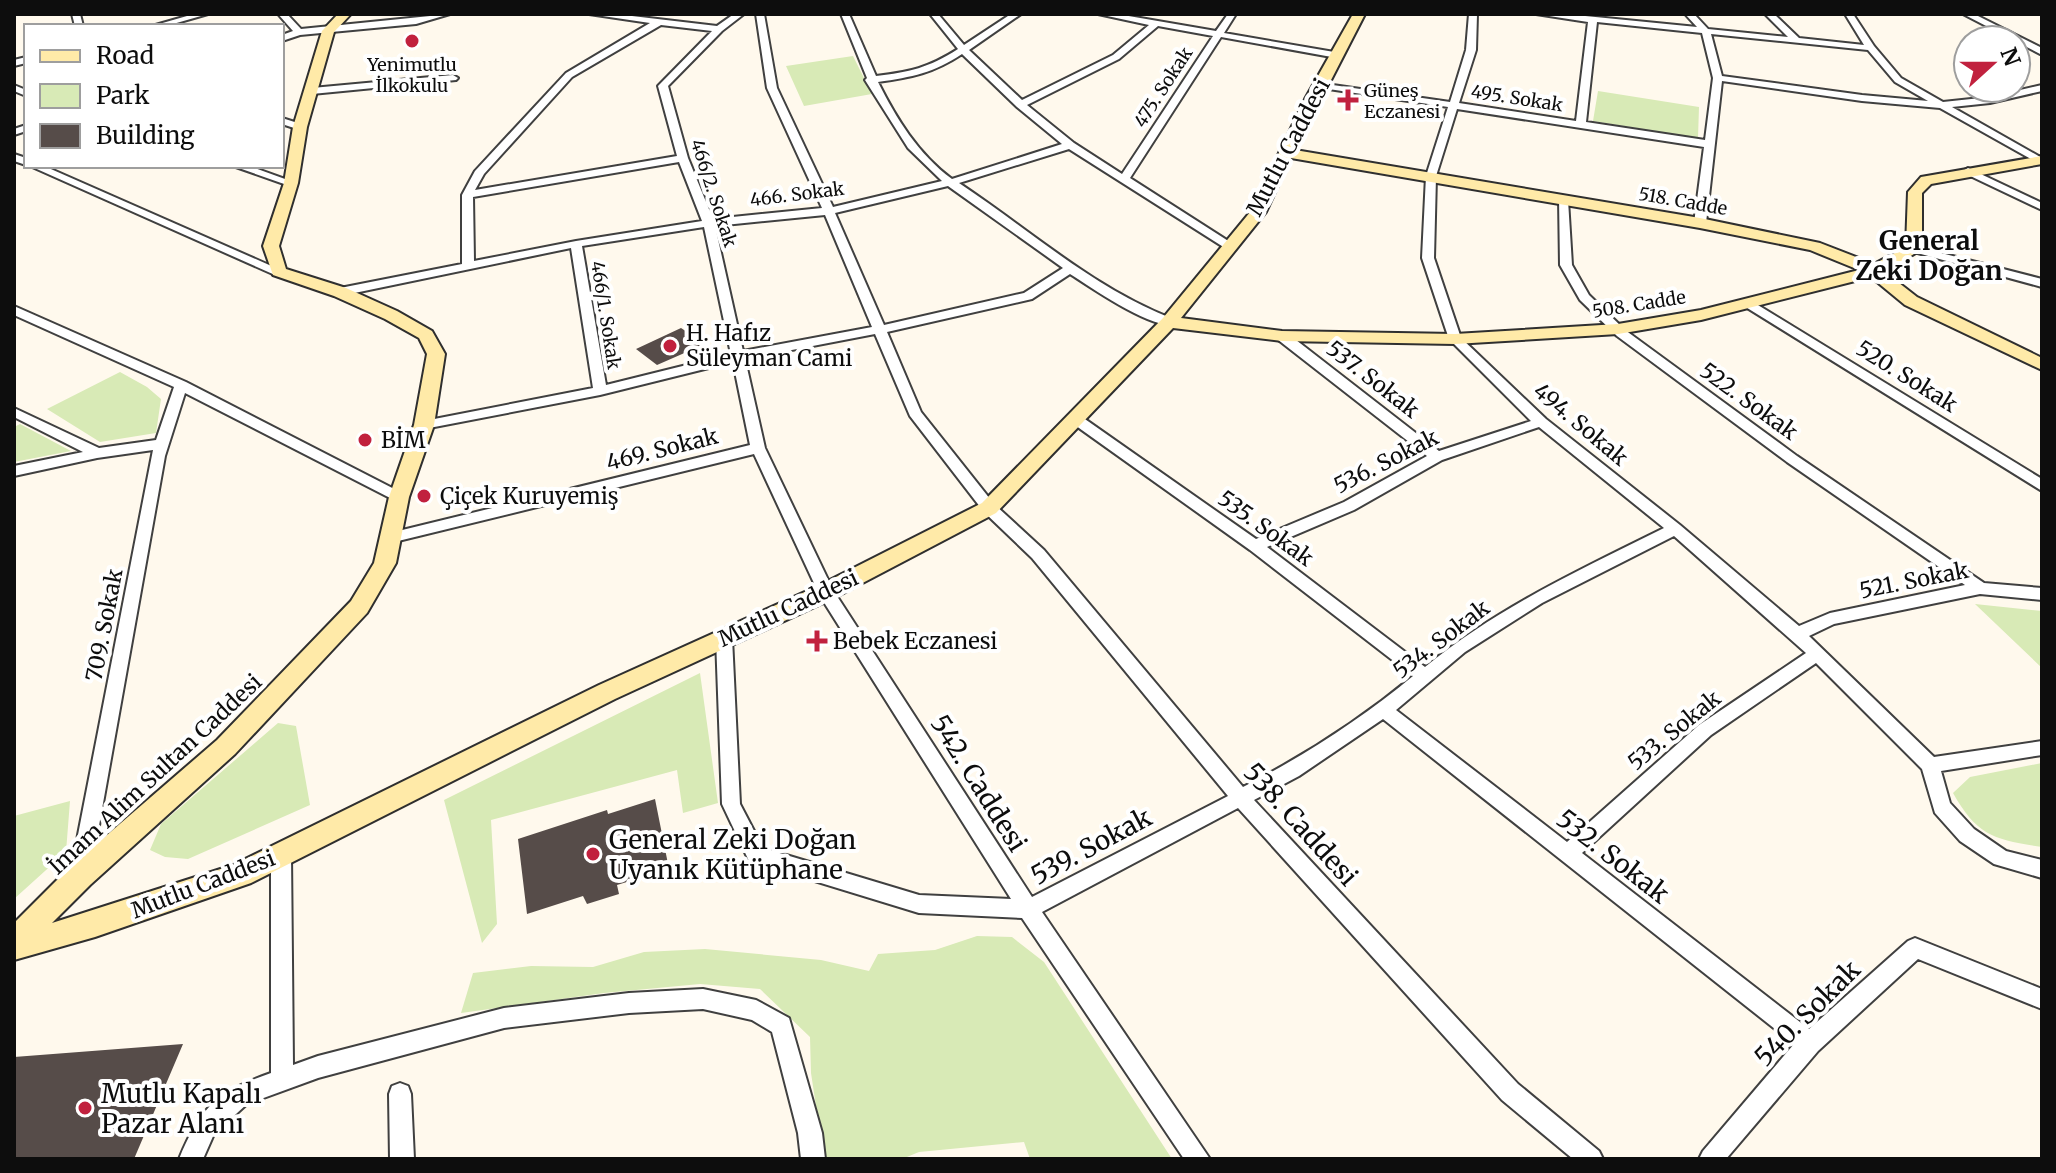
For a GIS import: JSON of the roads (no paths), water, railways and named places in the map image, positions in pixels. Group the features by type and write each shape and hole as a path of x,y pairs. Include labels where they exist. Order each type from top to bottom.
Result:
{"street":[{"path":"162,24 204,14"},
{"path":"282,14 299,32"},
{"path":"279,272 271,246 291,183 291,124 312,91 328,31 345,14"},
{"path":"284,37 299,32 416,21 446,14"},
{"name":"466/2. Sokak","path":"740,14 719,29 663,86 683,158 709,223 758,448 826,592"},
{"name":"538. Caddesi","path":"760,14 772,88 881,329 915,413 989,508 1038,554 1240,797 1510,1092 1591,1159"},
{"path":"845,14 870,80 893,121 928,165 1071,268 1152,316 1169,322"},
{"path":"934,14 961,50 1020,105 1070,145 1229,246"},
{"path":"870,80 926,71 1017,14"},
{"path":"1102,14 1337,55"},
{"name":"475. Sokak","path":"1124,179 1232,14"},
{"name":"Mutlu Caddesi","path":"14,944 95,924 241,874 607,692 826,592 989,508 1169,322 1258,212 1359,14"},
{"name":"494. Sokak","path":"1472,14 1471,50 1431,176 1428,258 1455,339 1541,422 1675,529 1797,634 1930,765"},
{"path":"1540,14 1871,48"},
{"path":"1689,14 1706,32 1718,78 1700,223"},
{"path":"1769,14 1798,42"},
{"path":"1849,14 1871,48 1898,80 2040,160"},
{"path":"1967,14 2042,52"},
{"path":"600,15 719,29"},
{"path":"1581,124 1593,19"},
{"path":"468,266 467,195 479,173 569,75 659,22"},
{"path":"1020,105 1116,57 1157,23"},
{"path":"312,91 453,78"},
{"path":"1718,78 1862,98 1941,105 1990,100 2042,88"},
{"name":"495. Sokak","path":"1322,85 1708,144"},
{"name":"466. Sokak","path":"340,292 576,244 709,223 829,211 952,182 1070,145"},
{"name":"518. Cadde","path":"1289,153 1700,223 1814,246 1874,271 1911,301 2042,365"},
{"path":"467,195 683,158"},
{"path":"2040,160 1926,180 1915,192 1914,249 2042,283"},
{"path":"40,168 279,272"},
{"path":"244,168 291,183"},
{"path":"1968,171 2042,207"},
{"name":"522. Sokak","path":"1563,200 1566,265 1584,297 1618,329 1792,459 1980,588"},
{"name":"466/1. Sokak","path":"576,244 600,391"},
{"name":"508. Cadde","path":"1169,322 1282,336 1455,339 1618,329 1748,303 1874,271 1914,249"},
{"path":"424,425 600,391 739,356 881,329 1028,296 1071,268"},
{"name":"İmam Alim Sultan Caddesi","path":"14,944 80,876 226,747 359,607 385,563 399,497 424,425 436,354 426,335 340,292 279,272"},
{"name":"520. Sokak","path":"1748,303 2042,486"},
{"path":"14,310 181,385 399,497"},
{"name":"537. Sokak","path":"1282,336 1437,457"},
{"name":"709. Sokak","path":"80,876 161,444 181,385"},
{"path":"14,412 97,453"},
{"name":"535. Sokak","path":"1077,420 1255,546 1425,676"},
{"name":"536. Sokak","path":"1255,546 1349,506 1437,457 1541,422"},
{"path":"14,471 97,453 161,444"},
{"name":"469. Sokak","path":"390,538 758,448"},
{"name":"534. Sokak","path":"1240,797 1292,771 1384,710 1459,648 1536,599 1675,529"},
{"name":"521. Sokak","path":"1797,634 1830,619 1980,588 2042,594"},
{"name":"542. Caddesi","path":"826,592 1028,909 1198,1159"},
{"path":"2023,592 2042,609"},
{"name":"539. Sokak","path":"724,638 731,804 756,855 919,904 1028,909 1240,797"},
{"name":"533. Sokak","path":"1568,853 1705,730 1818,653"},
{"name":"532. Sokak","path":"1384,710 1810,1043"},
{"path":"2042,748 1930,765 1942,807 1967,835 2001,858 2042,869"},
{"path":"281,854 282,1080"},
{"name":"540. Sokak","path":"1711,1159 1810,1043 1915,948 2042,999"},
{"path":"191,1159 206,1126 240,1095 318,1067 504,1018 629,1003 703,999 756,1010 781,1025 810,1133 813,1159"},
{"path":"400,1094 402,1159"}],"place":[{"name":"Yenimutlu İlkokulu","path":"412,41"},
{"name":"Güneş Eczanesi","path":"1348,100"},
{"name":"H. Hafız Süleyman Cami","path":"670,346"},
{"name":"BİM","path":"365,440"},
{"name":"Çiçek Kuruyemiş","path":"424,496"},
{"name":"Bebek Eczanesi","path":"817,641"},
{"name":"General Zeki Doğan Uyanık Kütüphane","path":"593,854"},
{"name":"Mutlu Kapalı Pazar Alanı","path":"85,1108"}],"district":[{"name":"General Zeki Doğan","path":"1929,255"}]}
